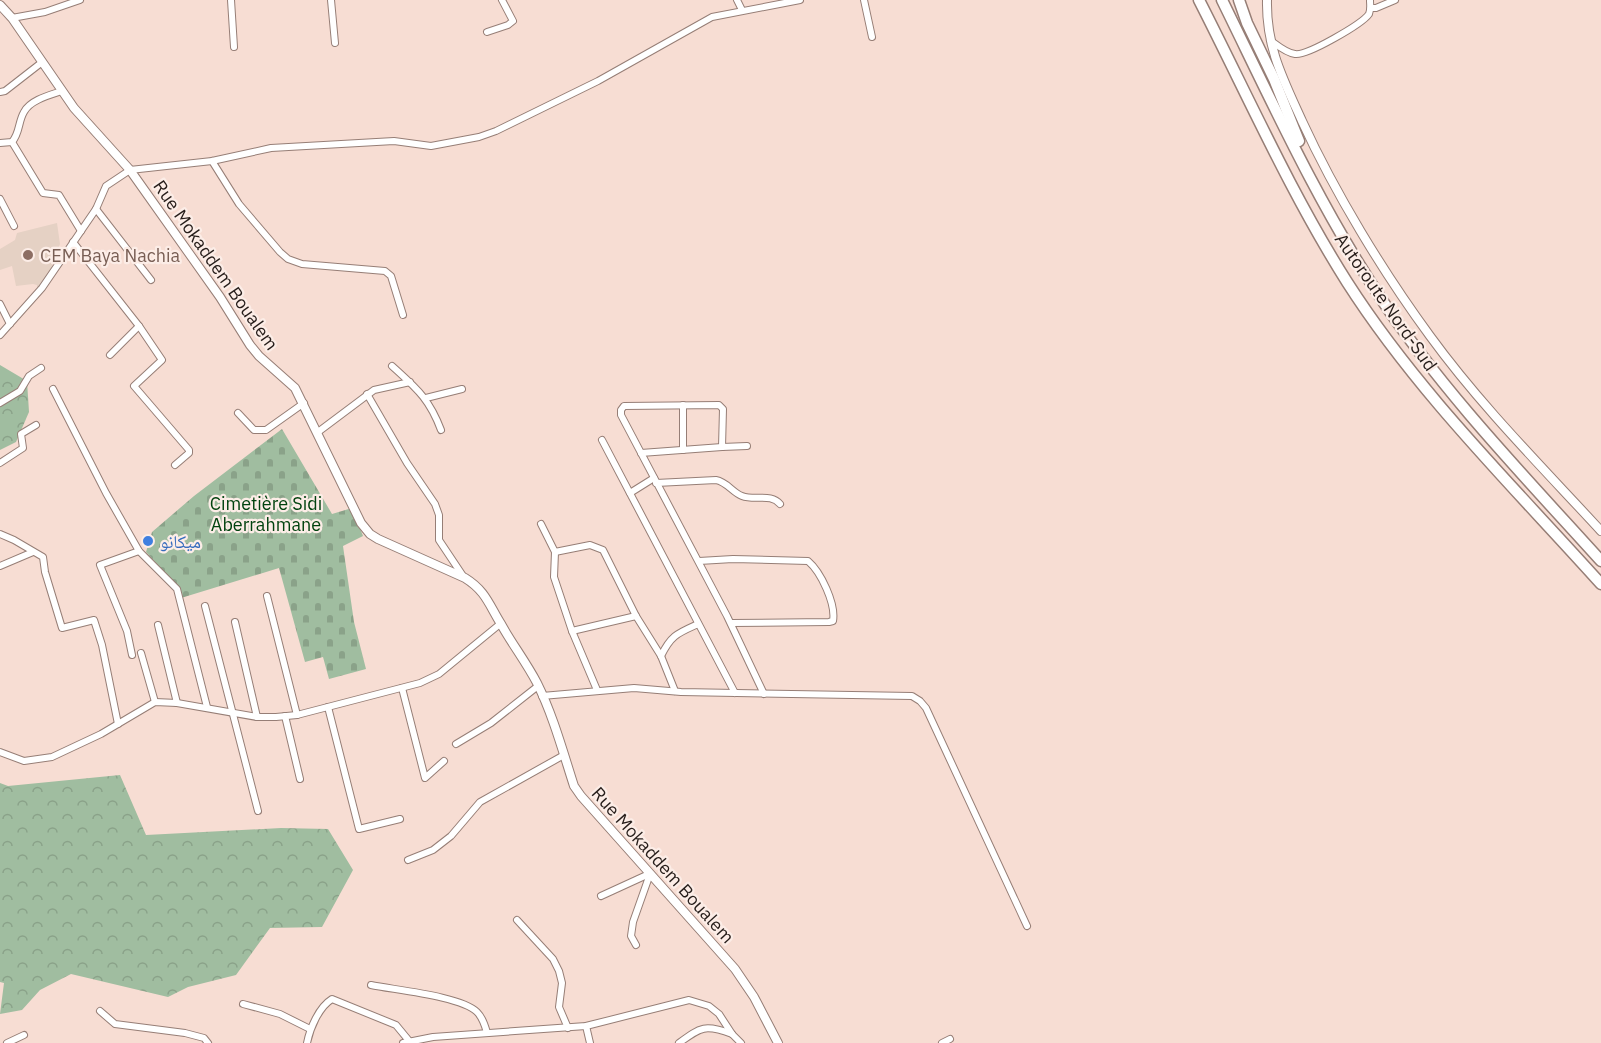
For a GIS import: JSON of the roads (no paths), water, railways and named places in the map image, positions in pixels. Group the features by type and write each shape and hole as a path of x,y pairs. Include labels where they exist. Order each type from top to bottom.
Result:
{"highway":[{"name":"Autoroute Nord-Sud","path":"1199,0 1298,196 1348,283 1435,400 1601,584"},
{"name":"Autoroute Nord-Sud","path":"1222,0 1316,190 1364,272 1425,360 1601,561"},
{"path":"1239,0 1247,23 1274,79 1316,190"}],"main road":[{"path":"1267,0 1266,20 1269,39 1279,70 1317,154 1380,261 1430,336 1477,395 1600,529"}],"street":[{"path":"12,18 45,12 80,0"},
{"path":"231,0 234,47"},
{"path":"331,0 335,43"},
{"path":"488,32 513,21 502,0"},
{"path":"737,0 742,10"},
{"path":"0,335 42,288 96,209 106,186 130,170 212,161 271,148 394,141 431,146 479,136 496,131 598,81 712,17 800,0"},
{"path":"864,0 872,38"},
{"path":"1269,39 1295,54 1318,48 1366,17 1371,8 1370,0"},
{"path":"1371,8 1395,0"},
{"name":"Rue Mokaddem Boualem","path":"0,5 12,18 74,108 130,170 220,297 250,345 295,388 361,523 370,534 387,544 464,577 476,585 490,602 500,624 523,657 538,686 574,786 735,969 754,997 778,1043"},
{"path":"0,92 5,91 41,63"},
{"path":"0,143 12,142 17,136 25,110 62,90"},
{"path":"12,142 43,192 59,195 81,231"},
{"path":"212,161 239,204 288,259 302,264 386,271 391,276 403,315"},
{"path":"0,199 14,226"},
{"path":"96,209 151,280"},
{"path":"73,242 139,326 162,360 134,386 189,450 189,453 175,465"},
{"path":"0,304 10,324"},
{"path":"110,355 139,326"},
{"path":"392,366 426,398 441,430"},
{"path":"0,403 20,391 29,376 41,368"},
{"path":"318,432 374,390 410,382"},
{"path":"53,389 106,493 139,550 177,590 207,707"},
{"path":"426,398 462,389"},
{"path":"367,394 406,463 435,504 439,514 439,540 464,577"},
{"path":"238,413 254,430 266,430 304,403"},
{"path":"722,447 721,406 706,404 624,406 621,410 621,415 699,561 764,694"},
{"path":"683,405 683,450"},
{"path":"0,463 23,448 21,434 36,425"},
{"path":"602,440 735,693"},
{"path":"641,453 747,446"},
{"path":"630,493 655,480 716,480 722,481 742,496 771,498 780,504"},
{"path":"541,524 555,552 555,577 572,631 597,690"},
{"path":"0,534 44,557 45,573 62,628 94,620 102,645 118,724"},
{"path":"555,552 590,545 603,550 636,616 661,656 675,691"},
{"path":"132,655 127,631 100,565 139,550"},
{"path":"0,566 33,552"},
{"path":"699,561 733,559 808,561 818,573 832,600 834,617 833,621 829,622 730,623"},
{"path":"267,596 297,715"},
{"path":"205,606 258,811"},
{"path":"572,631 636,616"},
{"path":"235,622 257,717"},
{"path":"0,752 24,760 52,757 118,724 155,702 207,707 257,717 297,715 420,683 439,674 500,624"},
{"path":"661,656 675,634 698,624"},
{"path":"158,625 177,703"},
{"path":"141,652 155,702"},
{"path":"456,744 491,723 538,686"},
{"path":"402,688 425,778 428,778 444,761"},
{"path":"542,696 634,688 764,694 912,696 926,708 1027,926"},
{"path":"328,707 359,829 400,819"},
{"path":"285,716 300,779"},
{"path":"408,860 433,850 452,836 480,802 564,755"},
{"path":"601,896 650,873"},
{"path":"636,945 631,936 633,922 650,873"},
{"path":"517,920 553,959 559,971 562,983 559,1007 568,1028"},
{"path":"371,986 438,997 470,1007 484,1022 487,1033"},
{"path":"307,1043 310,1029 326,1003 332,999 396,1025 407,1042 434,1037 586,1026 689,1000 709,1006 741,1043"},
{"path":"243,1004 280,1014 310,1029"},
{"path":"100,1011 115,1024 185,1033 204,1038 208,1043"},
{"path":"586,1026 590,1043"},
{"path":"679,1043 698,1029 709,1026 732,1034"},
{"path":"469,1043 473,1034"},
{"path":"7,1043 24,1035"},
{"path":"942,1043 950,1039"}],"place":[{"name":"CEM Baya Nachia","path":"28,255"},
{"name":"ميكانو","path":"148,541"}],"park label":[{"name":"Cimetière Sidi Aberrahmane","path":"266,513"}]}
